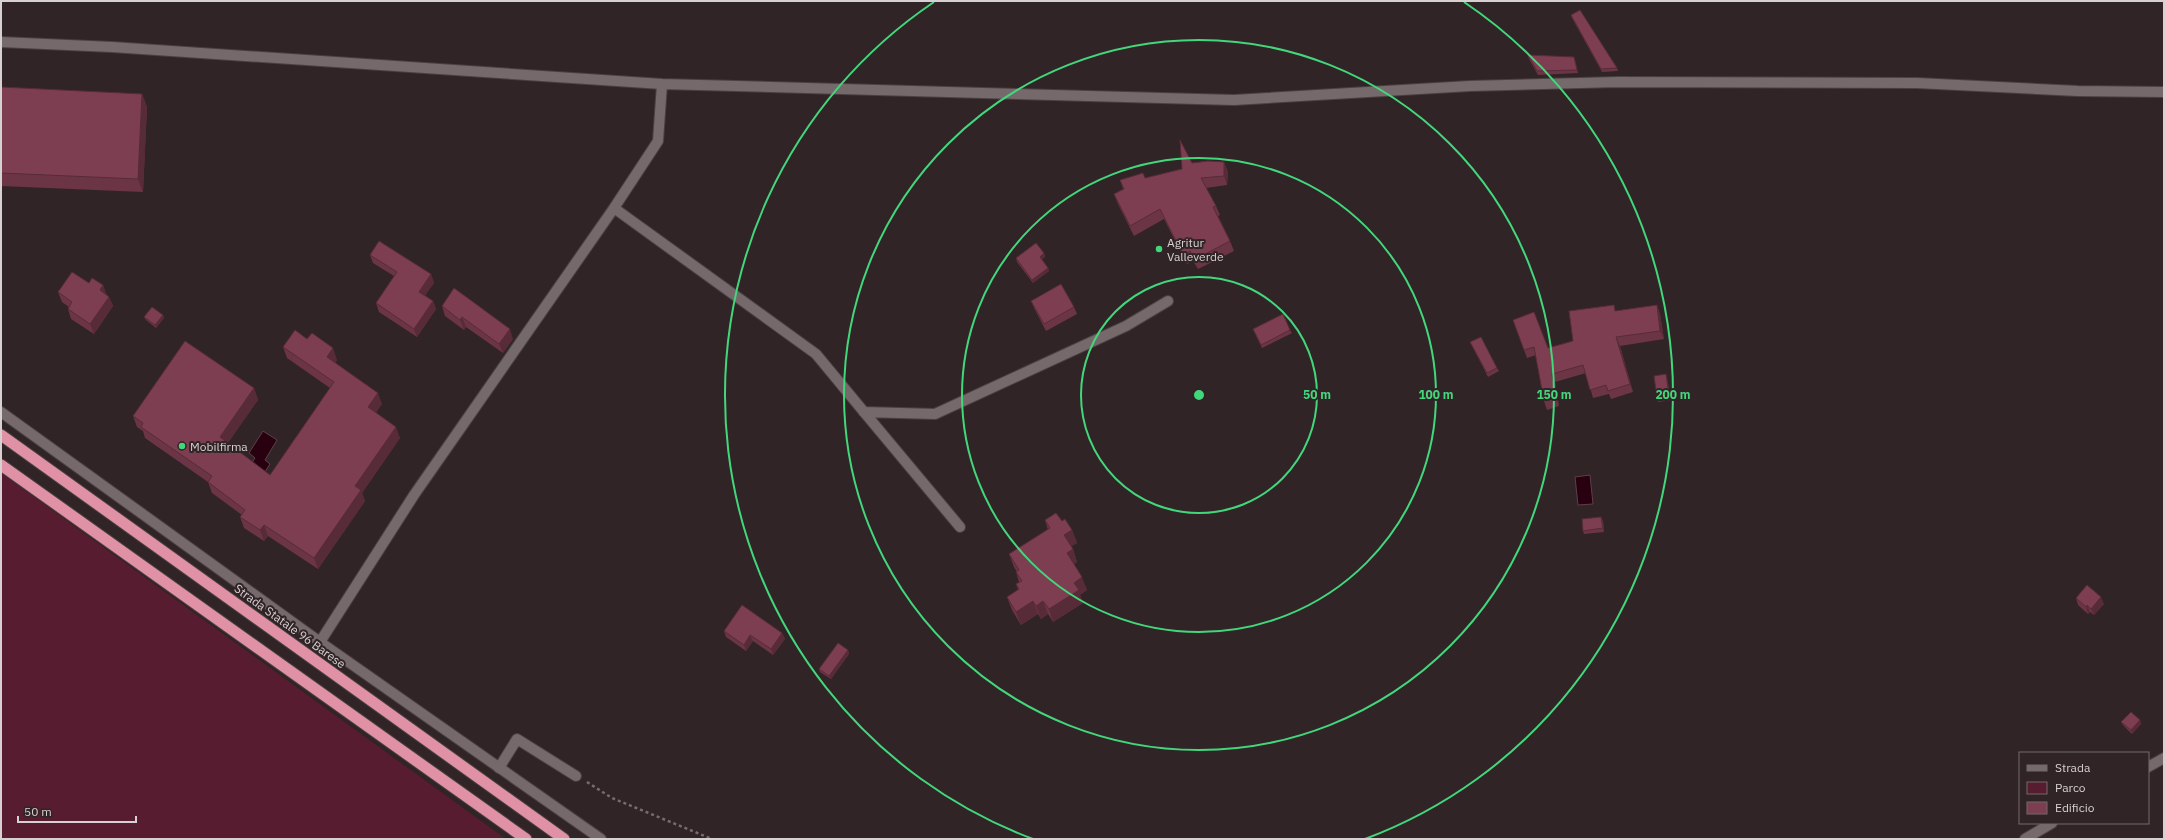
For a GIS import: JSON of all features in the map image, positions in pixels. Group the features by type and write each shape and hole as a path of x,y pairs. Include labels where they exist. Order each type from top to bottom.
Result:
{"highway":[{"name":"Strada Statale 96 Barese","path":"1,435 564,839"},
{"path":"1,465 526,839"}],"street":[{"path":"1,42 112,47 662,84 1234,100 1470,86 1617,82 1917,83 2078,91 2164,92"},
{"path":"320,642 414,495 614,208 658,141 662,84"},
{"path":"614,208 816,354 960,527"},
{"path":"864,412 935,414 1126,326 1168,301"},
{"path":"1,412 320,642 600,839"},
{"path":"499,768 517,739 576,776"},
{"path":"2149,766 2164,758"},
{"path":"2025,839 2050,824"}],"path":[{"path":"576,776 612,798 712,839"}],"green space":[{"path":"1,473 506,839 1,839"}],"shaded area":[{"path":"263,431 277,440 265,460 270,464 263,475 250,466 255,458 249,453"},
{"path":"1590,475 1593,504 1578,505 1575,477"}],"building":[{"path":"1580,10 1617,68 1601,69 1571,15"},
{"path":"1528,55 1574,57 1577,70 1537,71"},
{"path":"1,87 142,94 138,179 1,173"},
{"path":"1180,140 1192,163 1208,161 1224,162 1224,176 1201,178 1216,206 1213,207 1230,241 1194,260 1190,251 1183,255 1160,209 1130,226 1114,194 1124,189 1120,180 1143,173 1145,178 1182,169"},
{"path":"379,241 431,274 419,292 433,301 414,329 376,303 397,272 370,255"},
{"path":"1036,243 1044,253 1040,257 1048,268 1032,280 1016,258"},
{"path":"72,272 89,283 92,278 103,285 100,290 109,297 90,324 68,309 72,302 58,292"},
{"path":"1061,284 1074,307 1044,324 1031,301"},
{"path":"454,288 510,329 499,344 462,317 460,320 442,306"},
{"path":"1614,305 1615,311 1657,305 1660,331 1616,337 1630,384 1608,391 1606,385 1590,390 1583,365 1552,374 1556,398 1544,401 1534,347 1524,350 1513,320 1534,312 1548,348 1573,341 1569,311"},
{"path":"152,307 163,315 155,325 144,317"},
{"path":"1283,314 1290,330 1261,345 1253,329"},
{"path":"295,330 307,339 312,333 333,348 327,357 378,393 368,407 396,427 355,486 361,490 314,558 264,525 260,530 240,517 245,510 208,482 212,476 141,427 143,423 133,416 185,341 254,388 220,437 270,475 334,382 283,347"},
{"path":"1481,337 1497,368 1487,373 1470,342"},
{"path":"1666,374 1669,396 1657,398 1654,376"},
{"path":"1056,513 1062,521 1065,519 1072,530 1064,535 1073,549 1067,553 1082,577 1074,583 1079,590 1049,609 1043,601 1036,606 1033,601 1016,612 1007,597 1019,589 1016,584 1022,581 1016,572 1019,570 1009,554 1050,528 1045,520"},
{"path":"1601,517 1603,528 1583,531 1582,519"},
{"path":"2087,585 2101,597 2091,609 2087,605 2086,607 2076,598"},
{"path":"742,605 782,633 771,649 750,635 744,645 724,631"},
{"path":"838,643 848,650 829,676 819,669"},
{"path":"2131,712 2140,720 2131,730 2121,722"}],"place":[{"name":"Agritur Valleverde","path":"1159,249"},
{"name":"Mobilfirma","path":"182,446"}]}
